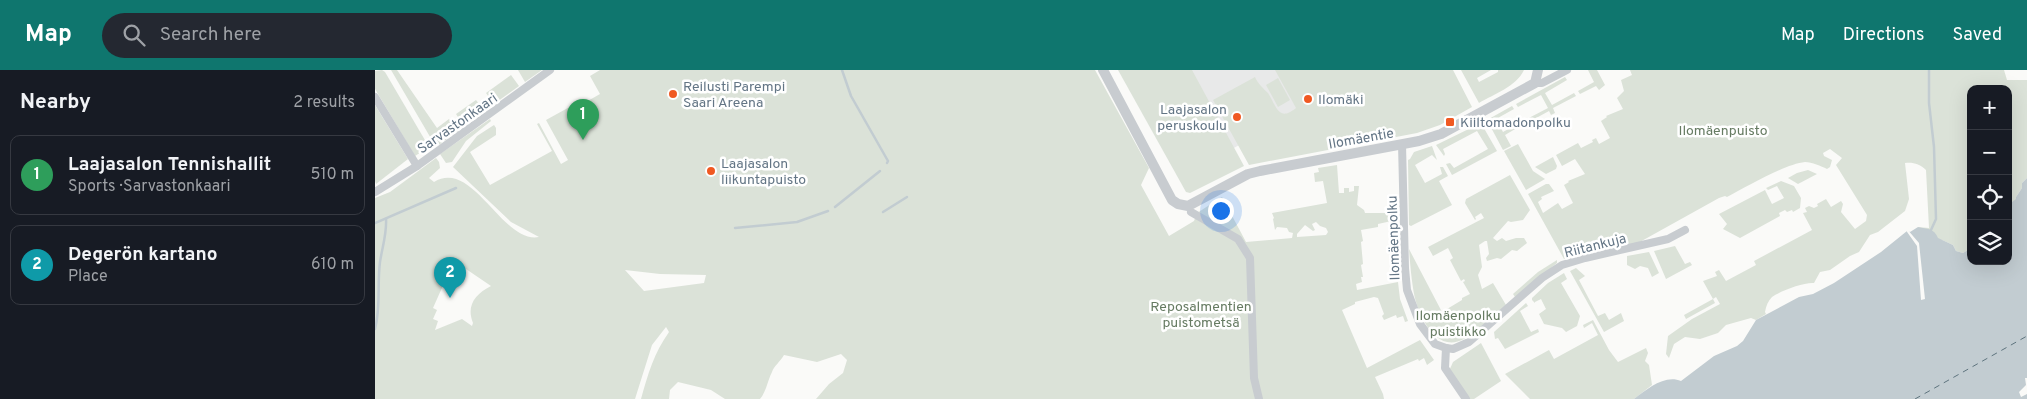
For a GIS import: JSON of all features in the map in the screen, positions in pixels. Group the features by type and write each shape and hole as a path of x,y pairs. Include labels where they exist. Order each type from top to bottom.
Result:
{"street":[{"name":"Sarvastonkaari","path":"375,192 417,166 550,70"},
{"path":"1103,70 1172,200 1238,239 1250,258 1254,378 1259,399"},
{"path":"1535,84 1538,70"},
{"name":"Ilomäentie","path":"1189,209 1248,174 1402,144 1441,134 1535,84 1542,83 1567,70"},
{"path":"375,97 417,166"},
{"name":"Ilomäenpolku","path":"1402,144 1407,290 1420,324 1435,344 1446,348"},
{"name":"Riitankuja","path":"1446,348 1453,349 1469,342 1542,278 1562,265 1585,258 1668,240 1685,230"},
{"path":"1446,348 1445,368 1465,399"}],"shaded area":[{"name":"Laajasalon peruskoulu","path":"1159,70 1377,70 1208,162"},
{"path":"2027,178 2027,378 2025,378 2026,385 2019,392 2021,397 2027,394 2027,399 1634,399 1650,387 1663,381 1675,379 1681,381 1714,356 1737,346 1743,341 1756,320 1799,297 1813,294 1834,283 1881,252 1907,231 1910,232 1918,227 1934,232 1938,238 1953,245 1956,251 1963,253 1967,250 1967,265 2012,265 2012,202 2016,199 2022,188 2022,183"}],"green space":[{"path":"382,70 385,72 429,147 415,156 375,89 375,71"},
{"path":"391,70 397,70 437,128 449,119 458,131 436,147"},
{"path":"518,70 542,70 525,82"},
{"name":"Reposalmentien puistometsä","path":"600,70 1095,70 1149,168 1141,185 1169,236 1194,221 1197,213 1222,197 1246,242 1292,238 1293,233 1289,232 1287,228 1277,227 1275,230 1272,213 1327,203 1323,181 1315,182 1314,173 1319,172 1318,168 1337,165 1339,193 1344,193 1344,188 1349,188 1349,192 1354,191 1354,186 1359,186 1357,205 1365,213 1396,213 1396,220 1378,224 1378,227 1361,230 1363,241 1361,242 1363,264 1361,265 1363,277 1361,277 1362,282 1356,284 1357,290 1398,282 1400,299 1408,321 1405,322 1403,316 1397,318 1396,315 1384,320 1382,316 1384,314 1378,298 1374,297 1355,302 1355,304 1342,310 1367,368 1420,340 1434,360 1427,365 1424,358 1419,361 1418,359 1375,377 1384,399 816,399 829,384 843,373 847,360 841,354 817,362 784,355 773,370 760,399 725,399 711,390 678,382 670,390 669,399 641,399 655,356 669,332 666,327 652,345 635,399 375,399 375,198 390,192 436,158 440,168 429,178 434,182 448,178 462,181 475,191 512,228 525,236 539,237 511,222 453,167 477,136 494,125 496,135 470,152 490,185 552,151 537,124 539,123 561,164 568,160 546,120 584,99 586,102 600,94 590,76","holes":["1316,222 1326,228 1328,232 1326,235 1297,237 1297,234 1305,225 1313,231 1315,230 1312,224","455,264 491,286 480,293 473,301 471,306 472,326 462,319 435,330 438,321 433,319 437,310 433,308 449,272 452,272","625,270 660,274 706,275 704,283 644,291"]},
{"path":"1118,70 1192,70 1244,166 1190,193 1186,192"},
{"path":"1275,70 1453,70 1472,107 1440,125 1417,133 1249,165 1213,100 1255,77 1268,93 1278,111 1285,114 1290,112 1296,108"},
{"path":"1461,70 1491,70 1477,78 1479,82 1498,72 1498,70 1524,70 1510,86 1479,103"},
{"path":"1588,70 1597,70 1605,85 1599,90 1596,86 1580,94 1578,91 1594,82"},
{"name":"Ilomäenpuisto","path":"1630,70 2004,70 2007,80 2027,80 2027,178 2022,183 2022,188 2016,197 2017,199 2012,202 2012,85 1967,85 1967,250 1963,253 1956,251 1953,245 1942,240 1934,244 1918,227 1929,228 1926,170 1916,164 1905,163 1909,199 1905,211 1878,232 1870,235 1859,252 1830,270 1820,272 1814,283 1792,287 1772,297 1769,300 1766,314 1756,320 1751,318 1726,325 1718,333 1700,339 1685,337 1674,344 1669,358 1666,354 1668,336 1692,319 1720,304 1716,297 1713,299 1703,281 1717,276 1715,272 1719,270 1726,281 1756,265 1754,261 1812,230 1803,213 1807,212 1805,208 1809,206 1814,208 1826,199 1831,207 1841,201 1843,204 1841,212 1855,229 1866,221 1867,215 1836,165 1842,158 1830,149 1823,153 1824,156 1832,160 1830,167 1827,169 1805,162 1787,167 1727,197 1719,198 1638,243 1564,259 1528,194 1549,184 1554,191 1541,197 1542,199 1538,202 1543,213 1558,203 1562,209 1573,203 1564,185 1568,181 1585,174 1575,159 1562,166 1556,155 1578,143 1581,148 1593,142 1592,140 1596,138 1599,144 1610,138 1601,121 1606,116 1623,109 1617,98 1624,91 1621,80 1632,75"},
{"path":"511,75 519,86 494,104 486,93"},
{"path":"1565,77 1567,80 1545,93 1552,105 1574,93 1576,96 1553,108 1555,113 1551,115 1549,111 1527,123 1525,120 1548,108 1541,95 1518,107 1516,104"},
{"path":"1278,78 1290,100 1278,107 1266,85"},
{"path":"476,100 485,112 464,126 456,114"},
{"path":"375,105 408,159 376,184 375,181"},
{"path":"1512,106 1514,109 1496,119 1503,132 1521,122 1522,125 1505,135 1511,146 1503,150 1487,120"},
{"path":"490,119 491,121 466,141 452,162 446,163 440,154"},
{"path":"1481,123 1497,151 1452,175 1446,164 1450,163 1454,168 1488,149 1477,131 1443,149 1444,156 1436,145"},
{"path":"1518,144 1533,171 1545,179 1526,190 1504,151"},
{"path":"1432,146 1437,160 1432,155 1415,165 1425,183 1442,174 1440,167 1443,167 1448,176 1439,181 1452,205 1411,226 1409,225 1408,160 1414,152"},
{"path":"1553,157 1557,166 1556,169 1546,174 1535,167"},
{"path":"1808,170 1817,174 1798,184 1788,178 1797,173"},
{"name":"Ilomäenpolku puistikko","path":"1510,175 1530,210 1523,220 1508,221 1493,238 1497,241 1502,238 1506,241 1524,238 1527,243 1517,251 1512,250 1501,259 1497,258 1487,261 1486,258 1489,254 1487,241 1485,241 1479,245 1482,267 1478,275 1482,289 1493,283 1506,305 1470,336 1453,342 1444,341 1435,336 1428,328 1418,308 1413,288 1409,249 1442,312 1462,300 1462,298 1470,294 1463,282 1465,281 1464,279 1461,281 1450,260 1453,258 1448,248 1433,256 1428,247 1484,218 1481,213 1475,217 1475,220 1465,203 1466,199"},
{"path":"1781,181 1794,186 1801,198 1800,208 1793,212 1792,210 1787,212 1785,210 1779,213 1780,216 1740,238 1723,229 1727,224 1719,214 1765,190 1772,204 1784,198 1777,186 1768,190 1766,188"},
{"path":"1675,246 1685,264 1690,262 1692,265 1666,279 1654,251"},
{"path":"1649,252 1659,273 1652,277 1648,268 1640,266 1635,269 1627,265 1627,256"},
{"path":"1557,260 1557,263 1515,297 1513,294 1538,272"},
{"path":"1576,268 1585,276 1579,280 1598,316 1605,313 1609,320 1621,313 1624,321 1604,332 1570,271"},
{"path":"1564,273 1567,279 1561,283 1580,316 1577,326 1566,332 1562,328 1544,324 1539,314 1546,309 1541,299 1535,303 1532,300 1548,283"},
{"path":"1713,299 1715,303 1686,319 1684,315"},
{"path":"1526,303 1528,306 1520,311 1531,332 1538,329 1539,332 1505,349 1498,338 1495,339 1494,332"},
{"path":"1593,320 1609,350 1618,362 1646,348 1648,353 1645,361 1649,365 1652,385 1634,399 1530,399 1505,374 1549,350 1554,359 1598,335 1592,323 1584,328 1583,325"},
{"path":"1481,343 1501,381 1474,399 1469,399 1449,371 1453,362"}],"pier":[{"path":"1905,229 1919,243 1925,299 1921,300 1917,246"}],"waterway":[{"path":"842,70 851,96 888,161 887,163"},
{"path":"1929,70 1929,103 1934,147 1936,219 1931,230"},
{"path":"835,207 880,171"},
{"path":"375,223 456,188"},
{"path":"883,212 907,197"},
{"path":"735,228 797,222 828,211"},
{"path":"375,329 378,312 379,270 386,219"}],"ferry route":[{"path":"1915,399 2027,336"}],"place":[{"name":"Reilusti Parempi Saari Areena","path":"673,94"},
{"name":"Ilomäki","path":"1308,99"},
{"name":"Laajasalon peruskoulu","path":"1237,117"},
{"name":"Kiiltomadonpolku","path":"1450,122"},
{"name":"Laajasalon Tennishallit","path":"583,140"},
{"name":"Laajasalon liikuntapuisto","path":"711,171"},
{"name":"Degerön kartano","path":"450,298"}]}
